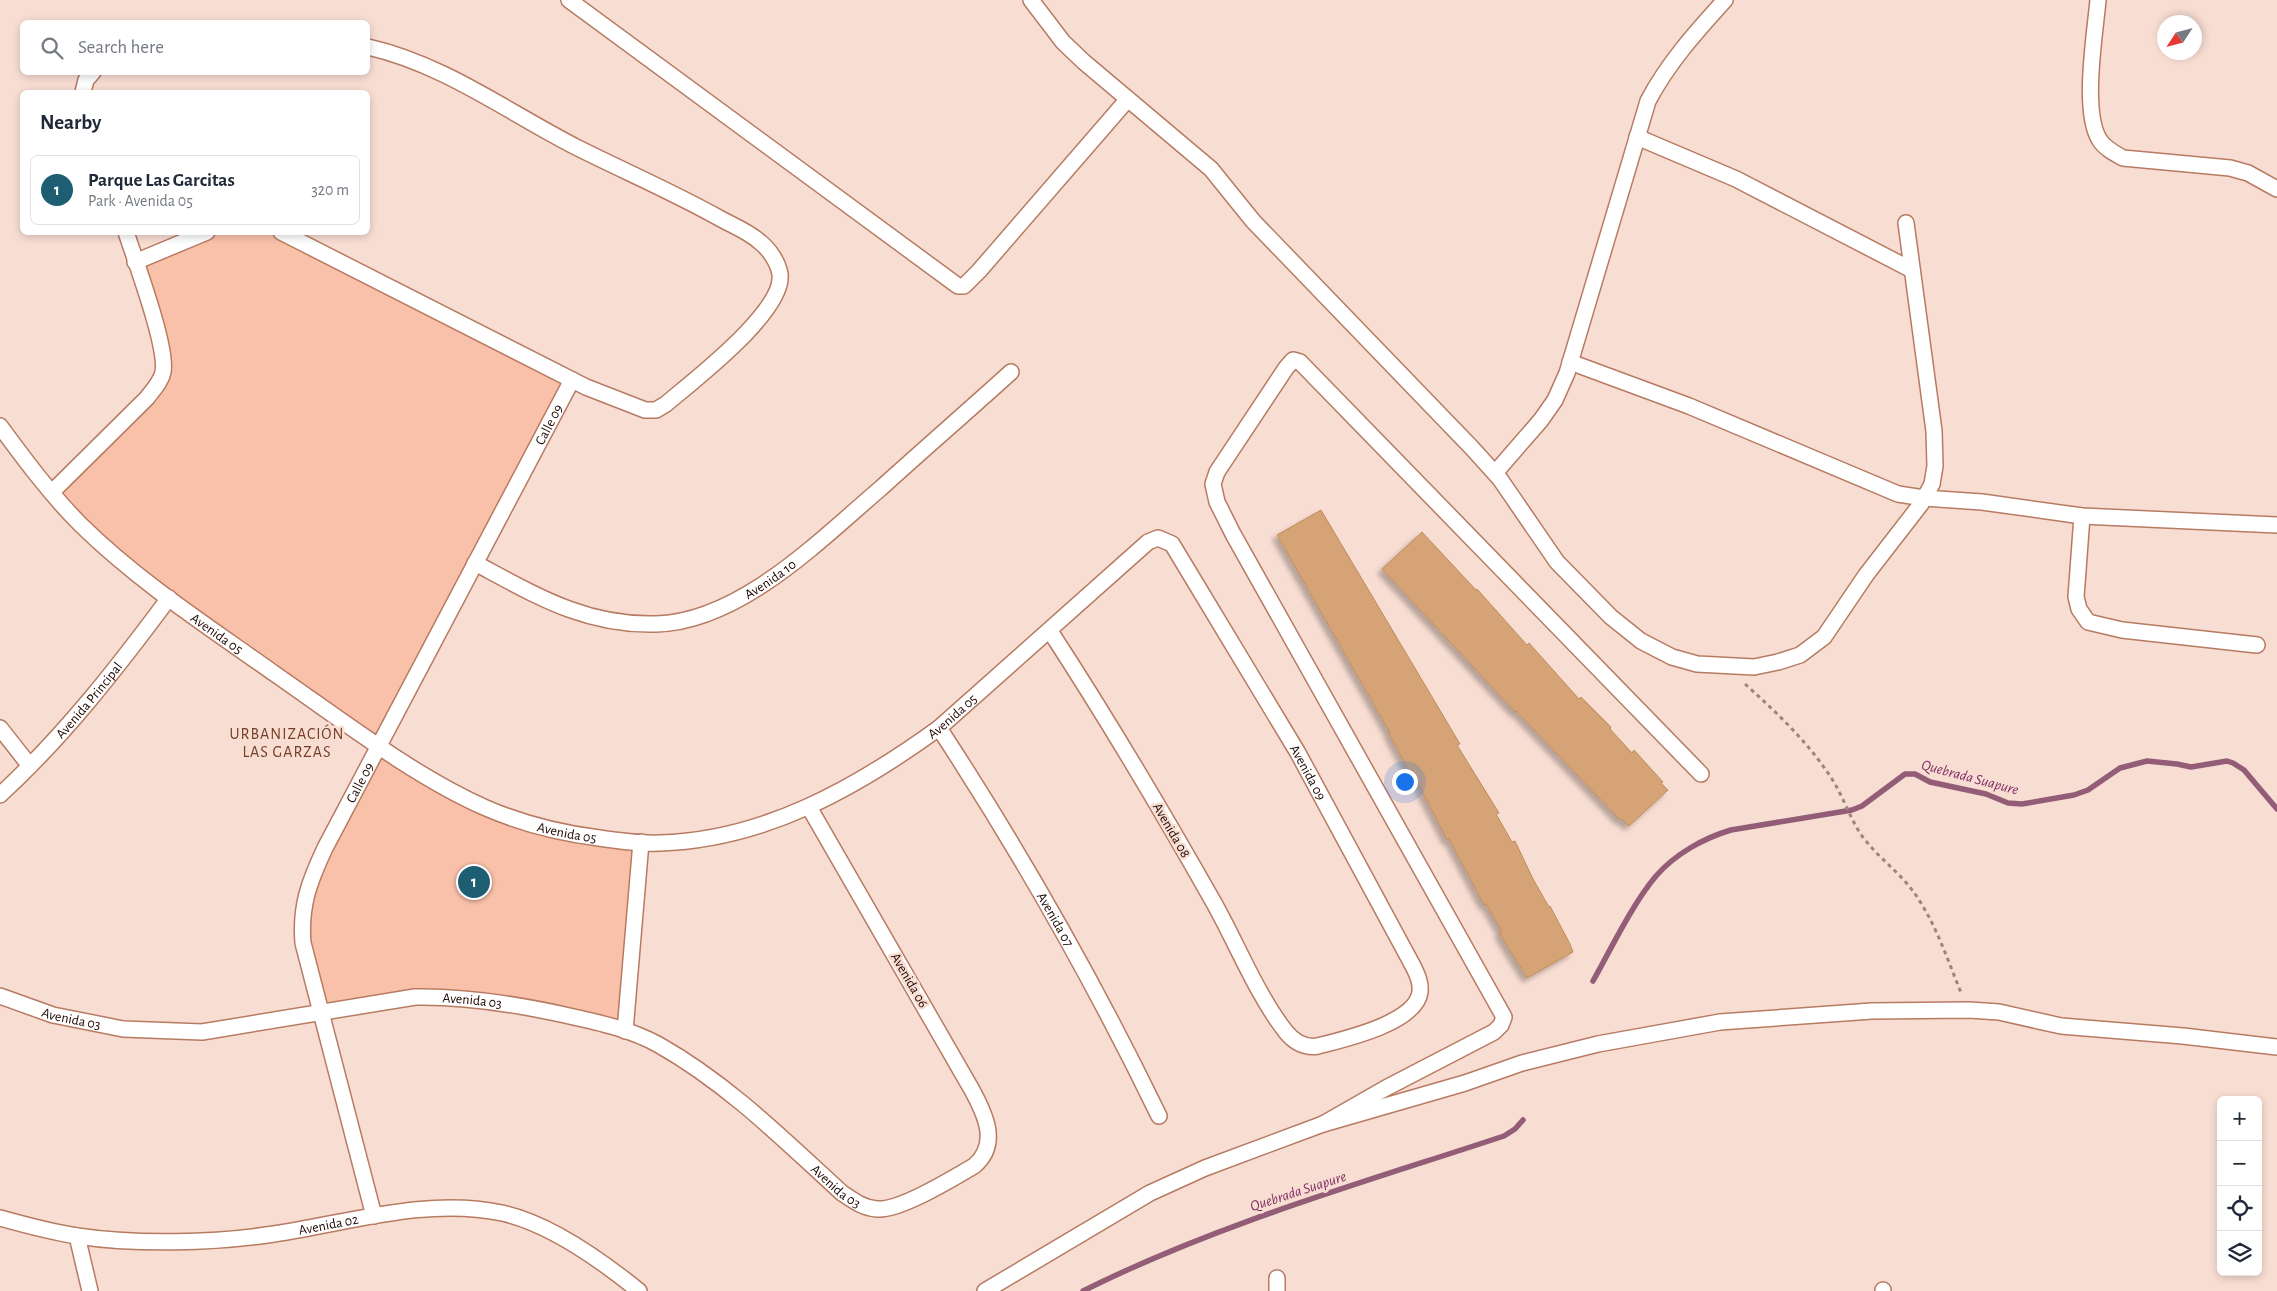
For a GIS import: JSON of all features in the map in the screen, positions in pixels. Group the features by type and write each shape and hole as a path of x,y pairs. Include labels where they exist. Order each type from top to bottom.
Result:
{"street":[{"path":"569,0 958,286 964,286 979,271 1128,99"},
{"path":"1031,0 1064,42 1211,169 1253,220 1494,473 1557,562 1612,617 1641,641 1672,658 1697,664 1754,667 1800,655 1824,637 1866,575 1924,498 1932,484 1935,466 1934,431 1906,223"},
{"path":"1494,473 1541,420 1554,400 1570,362 1648,101 1661,77 1694,34 1725,0"},
{"path":"2098,0 2091,87 2094,126 2099,140 2110,151 2123,158 2230,168 2248,173 2277,189"},
{"path":"287,235 572,380 645,410 656,410 666,404 744,335 775,299 780,286 780,274 777,264 760,242 705,210 577,147 443,74 412,60 370,48"},
{"path":"84,90 86,80 90,75"},
{"path":"1637,137 1736,179 1912,270"},
{"path":"52,492 147,398 158,385 163,371 163,356 154,319 127,235"},
{"path":"135,262 200,235"},
{"path":"1324,1124 1386,1088 1494,1032 1501,1025 1504,1017 1237,542 1218,502 1213,484 1217,472 1293,360 1300,362 1700,774"},
{"path":"1570,362 1698,410 1898,494 1924,498 1961,499 2082,516 2277,525"},
{"name":"Avenida 10","path":"476,564 550,604 571,611 624,623 677,623 723,608 768,582 845,519 1011,372"},
{"name":"Calle 09","path":"374,1216 319,1012 303,943 301,921 303,905 310,882 325,848 572,380"},
{"name":"Avenida 05","path":"0,426 52,492 81,524 109,550 169,598 380,746 456,793 512,819 548,830 642,842 690,841 761,826 809,807 869,775 939,728 1148,542 1158,538 1172,544"},
{"path":"2082,516 2076,597 2079,610 2088,622 2122,630 2257,645"},
{"name":"Avenida 09","path":"1172,544 1298,753 1420,981 1420,992 1413,1008 1387,1024 1318,1046 1309,1047 1301,1044 1287,1033"},
{"name":"Avenida Principal","path":"0,795 30,766 93,697 169,598"},
{"name":"Avenida 08","path":"1050,631 1150,792 1230,930 1265,998 1287,1033"},
{"path":"0,728 30,766"},
{"name":"Avenida 07","path":"939,728 1038,885 1114,1024 1158,1116"},
{"name":"Avenida 06","path":"809,807 894,952 985,1115 988,1141 982,1159 950,1180 915,1198 888,1208"},
{"path":"625,1031 642,842"},
{"name":"Avenida 03","path":"0,996 54,1015 123,1029 154,1032 202,1032 391,999 438,996 530,1008 606,1025 659,1045 721,1086 842,1193 859,1204 880,1209 888,1208"},
{"path":"985,1291 1150,1193 1232,1157 1324,1124 1465,1083 1555,1053 1711,1023 1872,1011 1969,1010 1999,1012 2061,1026 2183,1036 2277,1047"},
{"name":"Avenida 02","path":"0,1218 77,1236 164,1241 280,1233 374,1216 452,1207 503,1213 536,1225 594,1258 639,1291"},
{"path":"77,1236 90,1291"}],"path":[{"path":"1727,666 1780,716 1816,755 1836,784 1863,837 1888,866 1908,885 1919,900 1931,922 1969,1010"}],"shaded area":[{"path":"202,235 285,235 572,380 380,746 169,598 52,492 163,371 135,262"},
{"path":"380,746 484,808 641,842 625,1031 469,999 319,1012 303,905"}],"building":[{"path":"1321,510 1460,744 1457,745 1499,813 1496,814 1512,842 1515,841 1533,879 1570,944 1573,952 1527,978 1499,933 1502,932 1486,904 1484,905 1449,839 1447,840 1411,770 1409,771 1390,733 1277,535"},
{"path":"1422,532 1527,645 1529,643 1579,699 1581,697 1611,727 1610,729 1632,753 1634,750 1663,782 1661,783 1668,790 1629,826 1622,819 1620,820 1515,712 1382,569"}],"waterway":[{"name":"Quebrada Suapure","path":"1593,981 1647,887 1664,868 1690,848 1711,837 1731,830 1852,810 1862,806 1905,774 1915,774 1930,782 1986,794 2008,803 2022,804 2074,795 2088,790 2120,768 2147,761 2191,767 2227,761 2244,770 2277,809"},
{"name":"Quebrada Suapure","path":"1083,1291 1185,1245 1238,1225 1290,1206 1504,1136 1515,1129 1523,1120"}],"place":[{"name":"Parque Las Garcitas","path":"474,882"}],"district":[{"name":"URBANIZACIÓN LAS GARZAS","path":"287,742"}]}
